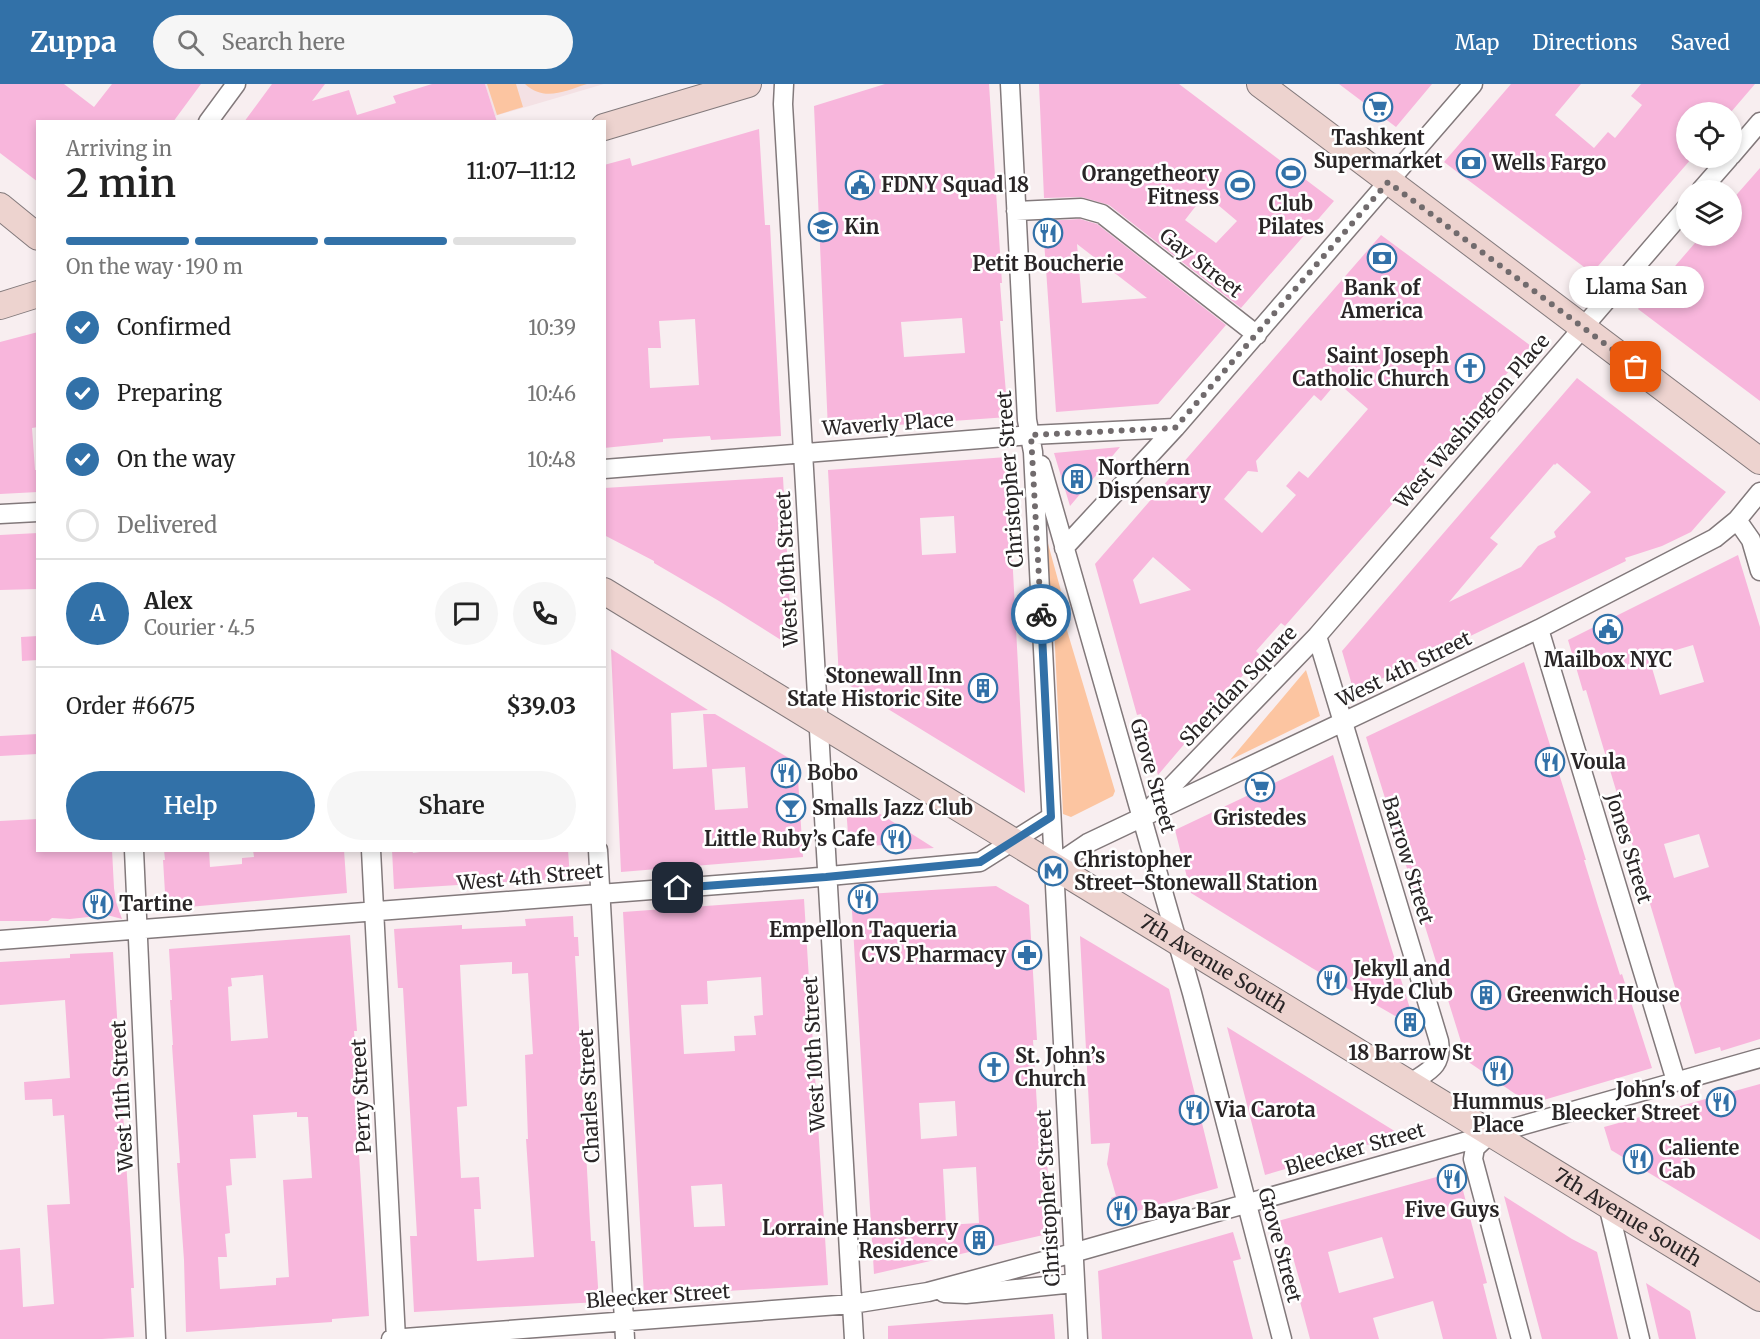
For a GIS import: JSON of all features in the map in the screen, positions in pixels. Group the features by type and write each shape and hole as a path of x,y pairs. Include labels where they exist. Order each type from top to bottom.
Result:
{"main road":[{"path":"606,126 748,84"},
{"path":"1260,84 1760,461"},
{"path":"0,206 36,235"},
{"path":"0,306 36,295"},
{"name":"7th Avenue South","path":"606,592 1760,1298"}],"street":[{"path":"209,120 236,84"},
{"name":"West 10th Street","path":"784,84 783,104 802,453 854,1339"},
{"name":"Christopher Street","path":"1010,84 1027,420 1031,435 1078,1339"},
{"path":"1064,548 1257,335 1473,84"},
{"path":"1742,143 1760,122"},
{"path":"1710,180 1720,168"},
{"name":"Gay Street","path":"1016,211 1081,208 1102,214 1257,335"},
{"name":"West Washington Place","path":"1317,636 1676,220"},
{"name":"Waverly Place","path":"606,468 1031,435 1175,428"},
{"name":"Grove Street","path":"1031,435 1177,942 1282,1339"},
{"name":"West 4th Street","path":"1054,866 1088,843 1343,724 1715,538 1737,520 1760,492"},
{"path":"0,514 36,512"},
{"path":"1737,520 1750,539 1760,571"},
{"name":"Jones Street","path":"1539,628 1676,1081"},
{"name":"Barrow Street","path":"1317,636 1439,1041 1441,1053 1437,1064 1409,1084"},
{"name":"Sheridan Square","path":"1142,817 1317,636"},
{"name":"West 4th Street","path":"0,940 826,877 980,862 1051,817"},
{"name":"West 11th Street","path":"134,852 156,1339"},
{"name":"Perry Street","path":"371,852 396,1339"},
{"name":"Charles Street","path":"598,852 625,1330"},
{"name":"Bleecker Street","path":"391,1339 625,1330 852,1304 928,1292 1760,1058"},
{"path":"1491,1133 1475,1148 1473,1159 1521,1339"},
{"path":"1608,1205 1640,1339"},
{"name":"Bleecker Street","path":"928,1292 966,1294 1075,1283"}],"shaded area":[{"path":"485,84 604,84 495,116"},
{"path":"487,84 516,84 523,107 497,115"},
{"path":"525,84 587,84 563,92 547,94 540,93"},
{"path":"1044,529 1061,591 1049,593"},
{"path":"1061,620 1066,627 1115,791 1113,796 1071,817 1063,814 1054,626 1056,621"},
{"path":"1306,670 1320,716 1230,760"}],"building":[{"path":"0,84 64,84 94,107 112,84 201,84 174,120 36,120 36,180 0,153"},
{"path":"272,84 325,84 312,101 349,90 357,115 396,103 393,96 432,84 485,84 496,120 245,120"},
{"path":"885,84 989,84 1002,283 1000,283 1003,321 1000,321 1008,417 828,430 814,106","holes":["962,318 965,353 904,357 901,322"]},
{"path":"1039,84 1179,84 1334,201 1241,308 1109,205 1081,197 1044,198","holes":["1205,194 1237,221 1216,243 1185,220"]},
{"path":"1339,84 1432,84 1396,127"},
{"path":"1511,84 1581,84 1555,115 1594,148 1608,132 1615,138 1642,105 1631,96 1641,84 1755,84 1740,102 1676,102 1676,168 1683,168 1592,273 1444,162"},
{"path":"759,129 765,225 770,225 781,436 711,440 710,436 663,439 663,442 606,448 606,164 630,158 632,166","holes":["695,319 699,385 650,388 648,348 661,348 659,321"]},
{"path":"1760,168 1760,401 1638,309 1692,246 1742,246 1742,188"},
{"path":"1080,219 1097,224 1226,325 1158,404 1056,412 1043,226 1045,221","holes":["1077,244 1147,298 1082,303"]},
{"path":"1381,235 1531,346 1285,626 1281,623 1256,651 1260,655 1158,775 1141,714 1137,715 1095,564","holes":["1337,382 1368,409 1308,478 1299,471 1286,486 1296,495 1262,533 1224,499 1248,471 1258,472 1256,461 1314,395 1321,401","1153,557 1191,590 1140,604 1133,580"]},
{"path":"36,333 36,427 32,428 36,492 0,494 0,342"},
{"path":"1577,378 1726,492 1691,532 1662,546 1625,558 1626,561 1354,692 1342,651","holes":["1557,463 1591,492 1554,532 1556,537 1538,546 1521,567 1449,602 1498,544 1490,538 1554,464"]},
{"name":"Northern Dispensary","path":"1120,447 1070,506 1054,453"},
{"path":"1007,457 1025,793 839,679 828,470","holes":["954,516 956,553 922,555 920,518"]},
{"path":"783,477 792,647 654,561 606,536 606,488"},
{"path":"36,533 36,589 0,590 0,535"},
{"path":"1738,555 1760,627 1760,1039 1721,1051 1720,1047 1695,1054 1586,690 1583,691 1568,640","holes":["1693,645 1704,682 1660,695 1649,658","1699,834 1709,867 1674,878 1664,844"]},
{"path":"36,636 36,660 22,661 21,637"},
{"path":"611,649 708,710 671,713 673,769 707,767 703,714 715,714 797,763 803,857 621,872","holes":["745,767 748,808 715,810 712,769"]},
{"path":"1524,662 1586,860 1584,860 1598,906 1652,1068 1530,1104 1467,1061 1366,737"},
{"path":"36,734 36,754 0,756 0,736"},
{"path":"1333,755 1416,1028 1312,968 1191,893 1175,830"},
{"path":"868,806 934,848 885,851 885,845 849,847 846,807"},
{"path":"36,819 36,852 112,852 116,902 122,919 107,915 70,919 52,918 48,921 0,921 0,821"},
{"path":"164,852 209,852 210,867 242,864 242,858 254,857 253,852 344,852 347,893 166,909 163,860 165,860"},
{"path":"392,852 568,852 570,878 394,889"},
{"path":"996,886 1029,905 1037,1040 1033,1040 1038,1123 1042,1123 1043,1147 1046,1146 1052,1233 874,1274 851,895","holes":["955,1101 957,1136 921,1139 919,1103","976,1167 979,1223 946,1225 943,1169"]},
{"path":"804,899 828,1285 644,1296 623,912","holes":["761,977 763,1015 754,1016 756,1035 734,1036 735,1051 684,1054 681,1005 708,1004 707,981","722,1184 725,1226 694,1227 691,1186"]},
{"path":"573,916 574,937 578,937 579,956 575,956 591,1241 595,1241 599,1302 414,1312 410,1236 417,1236 403,988 398,988 394,929 462,925 462,929 526,926 525,919","holes":["512,962 512,974 528,973 533,1054 525,1055 528,1139 526,1139 534,1257 477,1261 474,1209 481,1209 479,1177 461,1178 457,1107 467,1106 460,965"]},
{"path":"350,935 357,1031 354,1031 358,1084 355,1089 369,1316 332,1319 332,1322 186,1332 169,949","holes":["263,975 268,1038 231,1041 228,987 232,986 231,978","297,1112 297,1117 308,1117 312,1178 283,1180 289,1277 276,1278 276,1285 220,1289 218,1257 227,1257 225,1234 230,1233 226,1186 232,1185 230,1159 256,1158 253,1115"]},
{"path":"1080,936 1169,989 1218,1188 1116,1217 1111,1198 1116,1196 1107,1164 1110,1143 1091,1144"},
{"path":"113,952 134,1288 131,1288 134,1337 0,1339 0,1250 20,1248 23,1307 54,1304 47,1205 70,1204 64,1115 53,1116 52,1099 25,1100 24,1082 70,1078 65,1000 0,1005 0,962 70,958 70,954"},
{"path":"1227,1027 1317,1083 1401,1135 1265,1175"},
{"path":"1760,1084 1760,1240 1611,1150 1604,1127"},
{"path":"1458,1171 1487,1283 1483,1284 1497,1339 1443,1339 1433,1301 1373,1318 1379,1339 1310,1339 1299,1298 1304,1296 1294,1261 1290,1262 1278,1221","holes":["1382,1237 1394,1278 1339,1293 1328,1252"]},
{"path":"1504,1196 1597,1252 1618,1339 1542,1339"},
{"path":"1233,1232 1241,1259 1233,1261 1253,1339 1102,1339 1098,1271"},
{"path":"1646,1283 1690,1311 1696,1339 1659,1339"},
{"path":"1053,1314 1055,1339 888,1339 888,1326"}],"way so far":[{"path":"1041,614 1031,435 1175,428 1388,182 1636,367"}],"place":[{"name":"Tashkent Supermarket","path":"1378,107"},
{"name":"Wells Fargo","path":"1471,163"},
{"name":"Club Pilates","path":"1291,173"},
{"name":"FDNY Squad 18","path":"860,185"},
{"name":"Orangetheory Fitness","path":"1240,185"},
{"name":"Kin","path":"823,227"},
{"name":"Petit Boucherie","path":"1048,233"},
{"name":"Bank of America","path":"1382,258"},
{"name":"Llama San","path":"1636,367"},
{"name":"Saint Joseph Catholic Church","path":"1470,368"},
{"name":"Northern Dispensary","path":"1077,479"},
{"name":"Mailbox NYC","path":"1608,629"},
{"name":"Stonewall Inn State Historic Site","path":"983,688"},
{"name":"Voula","path":"1550,762"},
{"name":"Bobo","path":"786,773"},
{"name":"Gristedes","path":"1260,787"},
{"name":"Smalls Jazz Club","path":"791,808"},
{"name":"Little Ruby’s Cafe","path":"896,839"},
{"name":"Christopher Street–Stonewall Station","path":"1053,871"},
{"name":"Empellon Taqueria","path":"863,899"},
{"name":"Tartine","path":"98,904"},
{"name":"CVS Pharmacy","path":"1027,955"},
{"name":"Jekyll and Hyde Club","path":"1332,980"},
{"name":"Greenwich House","path":"1486,995"},
{"name":"18 Barrow St","path":"1410,1022"},
{"name":"St. John’s Church","path":"994,1067"},
{"name":"Hummus Place","path":"1498,1071"},
{"name":"John's of Bleecker Street","path":"1721,1102"},
{"name":"Via Carota","path":"1194,1110"},
{"name":"Caliente Cab","path":"1638,1159"},
{"name":"Five Guys","path":"1452,1179"},
{"name":"Baya Bar","path":"1122,1211"},
{"name":"Lorraine Hansberry Residence","path":"979,1240"}],"route":[{"path":"678,888 980,862 1051,817 1041,614"}]}
